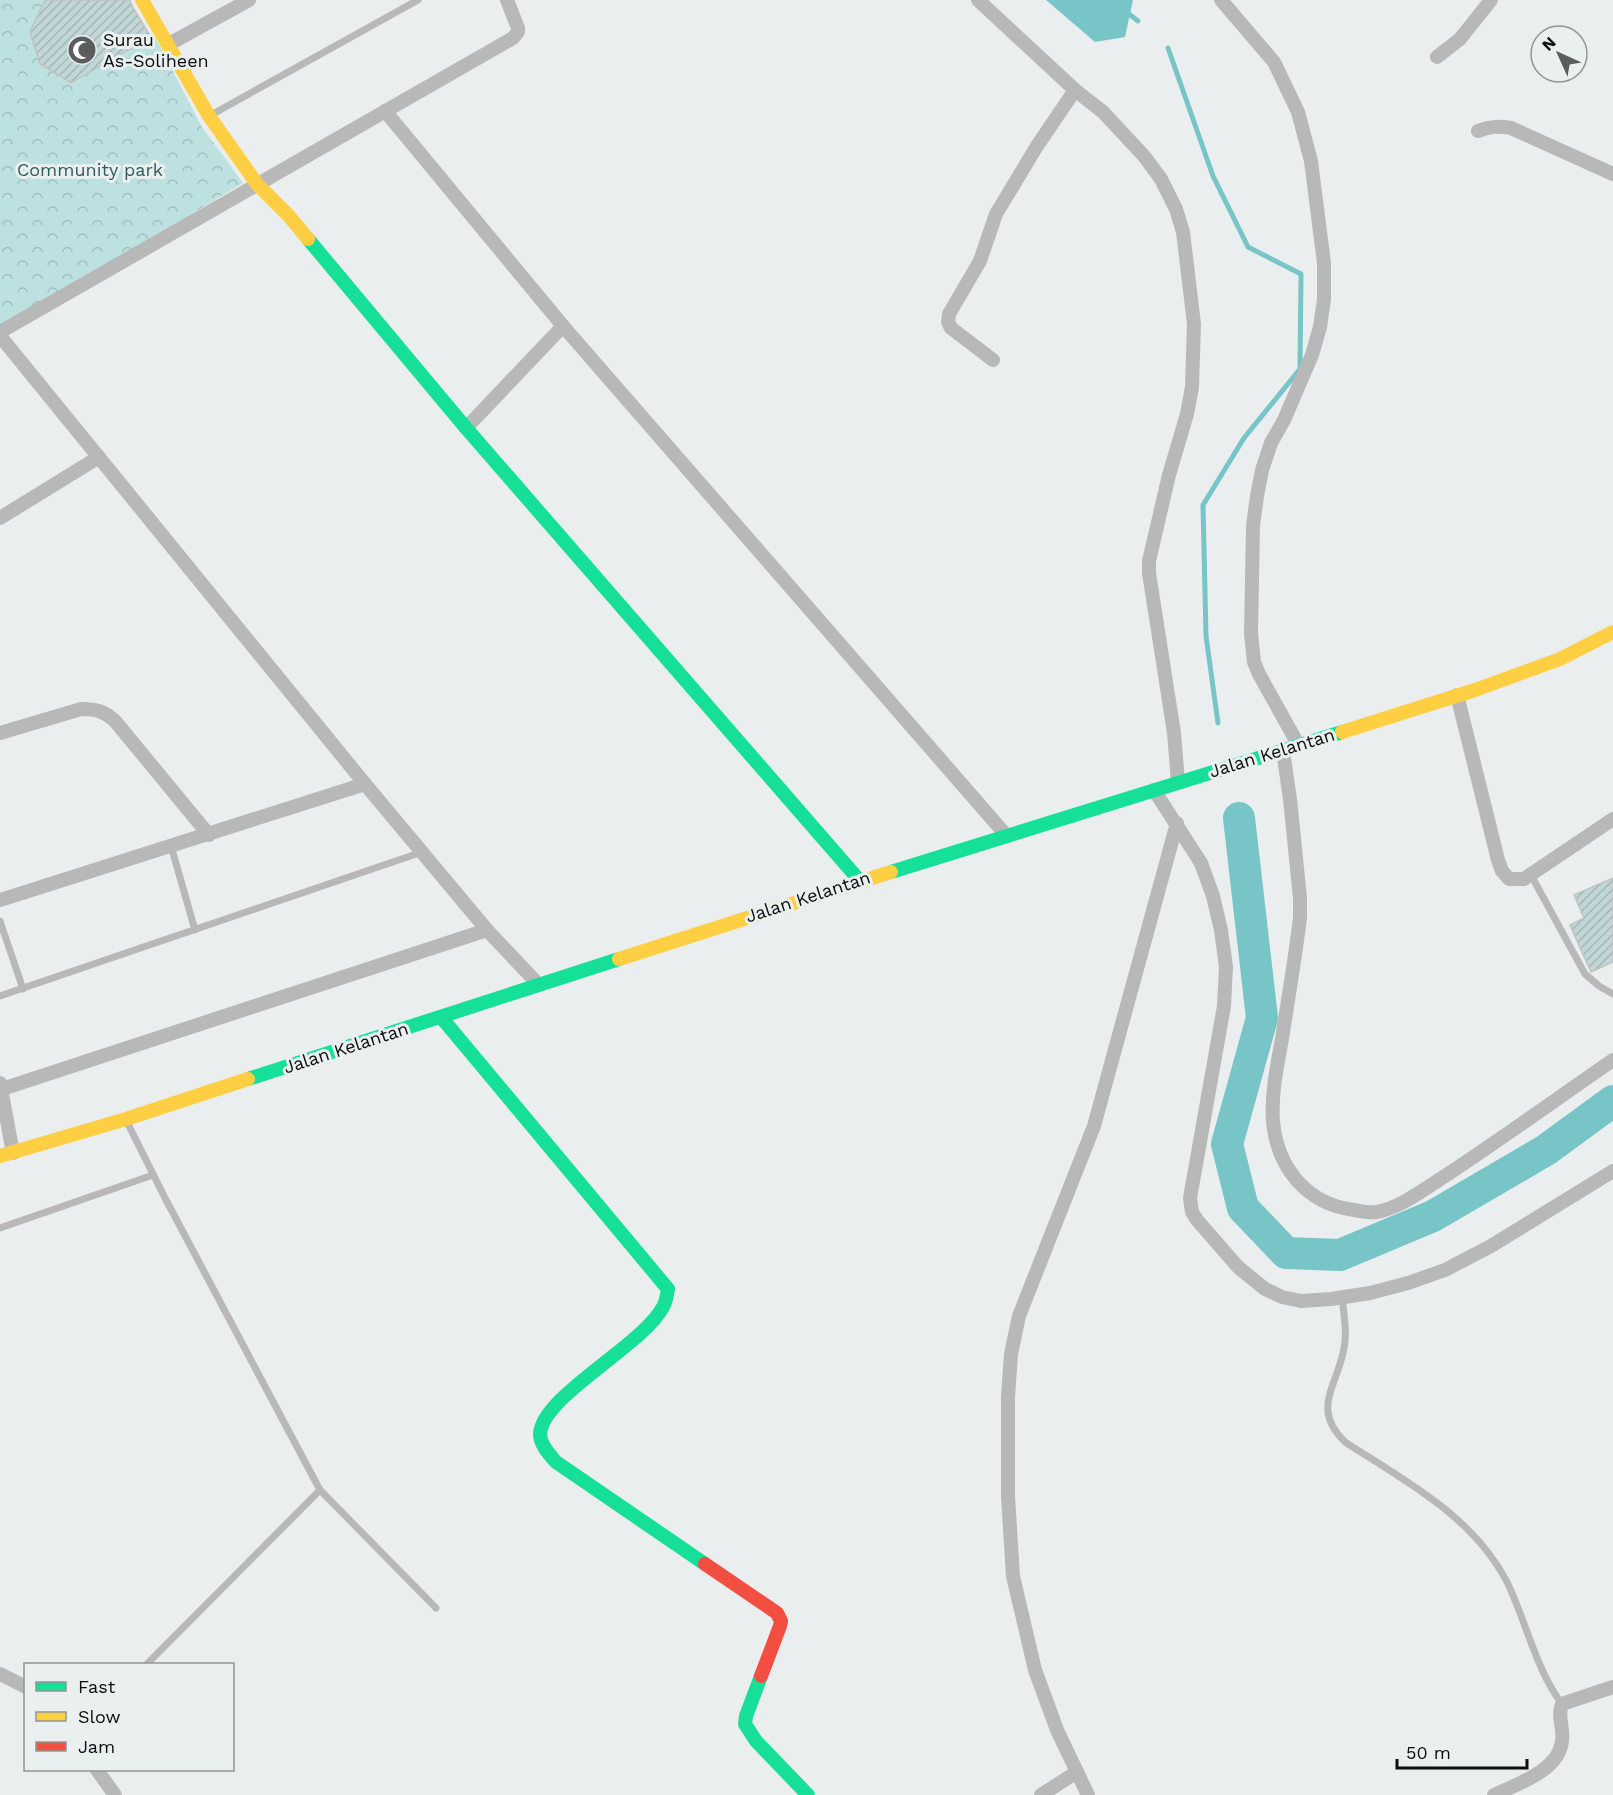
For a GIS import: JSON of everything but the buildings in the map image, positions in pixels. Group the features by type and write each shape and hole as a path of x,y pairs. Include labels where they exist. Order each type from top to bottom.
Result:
{"main road":[{"path":"142,0 209,116 256,184 289,216 466,428 860,880"},
{"name":"Jalan Kelantan","path":"7,1155 126,1119 860,880 1299,746 1457,695 1560,660 1613,632"},
{"path":"441,1017 668,1289 668,1298 655,1318 610,1360 558,1403 541,1425 539,1436 556,1462 777,1613 781,1621 780,1626 748,1707 745,1724 748,1732 808,1795"}],"street":[{"path":"169,44 249,0"},
{"path":"507,0 518,28 513,38 256,184 0,334 365,784 487,930 538,984"},
{"path":"978,0 1075,90 1103,112 1144,156 1161,178 1176,209 1183,232 1194,324 1192,387 1149,561 1182,781"},
{"path":"1221,0 1274,62 1298,112 1311,161 1323,262 1324,299 1320,327 1312,355 1271,443 1262,470 1253,526 1251,634 1254,662 1299,746"},
{"path":"1437,57 1460,39 1491,0"},
{"path":"993,360 951,328 948,322 949,314 980,261 996,214 1037,146 1075,90"},
{"path":"385,111 563,326 1006,835"},
{"path":"1478,131 1500,126 1511,128 1613,174"},
{"path":"466,428 563,326"},
{"path":"0,518 99,457"},
{"path":"1457,695 1502,871 1509,879 1524,879 1613,819"},
{"path":"0,733 81,709 95,709 106,713 209,835"},
{"path":"1280,751 1290,799 1300,918 1276,1076 1273,1119 1281,1158 1307,1191 1321,1201 1339,1208 1377,1212 1396,1204 1424,1190 1479,1154 1613,1060"},
{"path":"0,900 365,784"},
{"path":"1154,790 1201,863 1213,896 1221,930 1226,967 1224,1006 1191,1191 1192,1212 1238,1267 1265,1289 1282,1298 1301,1301 1370,1293 1445,1270 1491,1246 1613,1171"},
{"path":"1088,1795 1057,1730 1035,1670 1012,1576 1008,1496 1011,1354 1018,1316 1094,1126 1177,823"},
{"path":"7,1155 1,1086 487,930"},
{"path":"0,1674 24,1686"},
{"path":"1494,1795 1531,1777 1549,1765 1562,1742 1560,1710 1562,1704 1613,1687"},
{"path":"98,1771 115,1795"},
{"path":"1041,1795 1077,1772"}],"lane":[{"path":"209,116 418,0"},
{"path":"171,846 195,930"},
{"path":"0,996 422,852"},
{"path":"1530,874 1586,974 1599,986 1613,994"},
{"path":"0,921 23,989"},
{"path":"126,1119 153,1175 320,1490 436,1608"},
{"path":"0,1228 153,1175"},
{"path":"1342,1297 1346,1338 1326,1409 1336,1433 1345,1442 1443,1505 1481,1543 1507,1583 1551,1687 1562,1704"},
{"path":"149,1663 320,1490"}],"green space":[{"name":"Community park","path":"0,0 45,0 30,32 41,64 71,83 154,35 202,127 243,183 0,329"}],"water":[{"path":"1046,0 1133,0 1125,37 1095,42"}],"waterway":[{"path":"1125,11 1138,21"},
{"path":"1168,48 1213,176 1248,247 1301,274 1300,369 1244,438 1203,505 1206,636 1218,723"},
{"path":"1239,818 1262,1018 1227,1144 1243,1208 1286,1253 1340,1255 1433,1216 1546,1150 1613,1101"}],"traffic: fast":[{"path":"308,239 466,428 860,881"},
{"path":"891,872 1342,732"},
{"path":"248,1079 619,959"},
{"path":"441,1017 668,1289 664,1305 652,1322 574,1387 545,1419 540,1434 543,1446 556,1462 705,1564"},
{"path":"761,1676 745,1724 756,1741 808,1795"}],"traffic: slow":[{"path":"142,0 209,116 257,184 308,239"},
{"path":"1342,732 1475,690 1560,659 1613,632"},
{"path":"619,959 891,872"},
{"path":"0,1156 126,1119 248,1079"}],"traffic: jam":[{"path":"705,1564 777,1613 781,1621 780,1626 761,1676"}],"place":[{"name":"Surau As-Soliheen","path":"82,50"}]}
